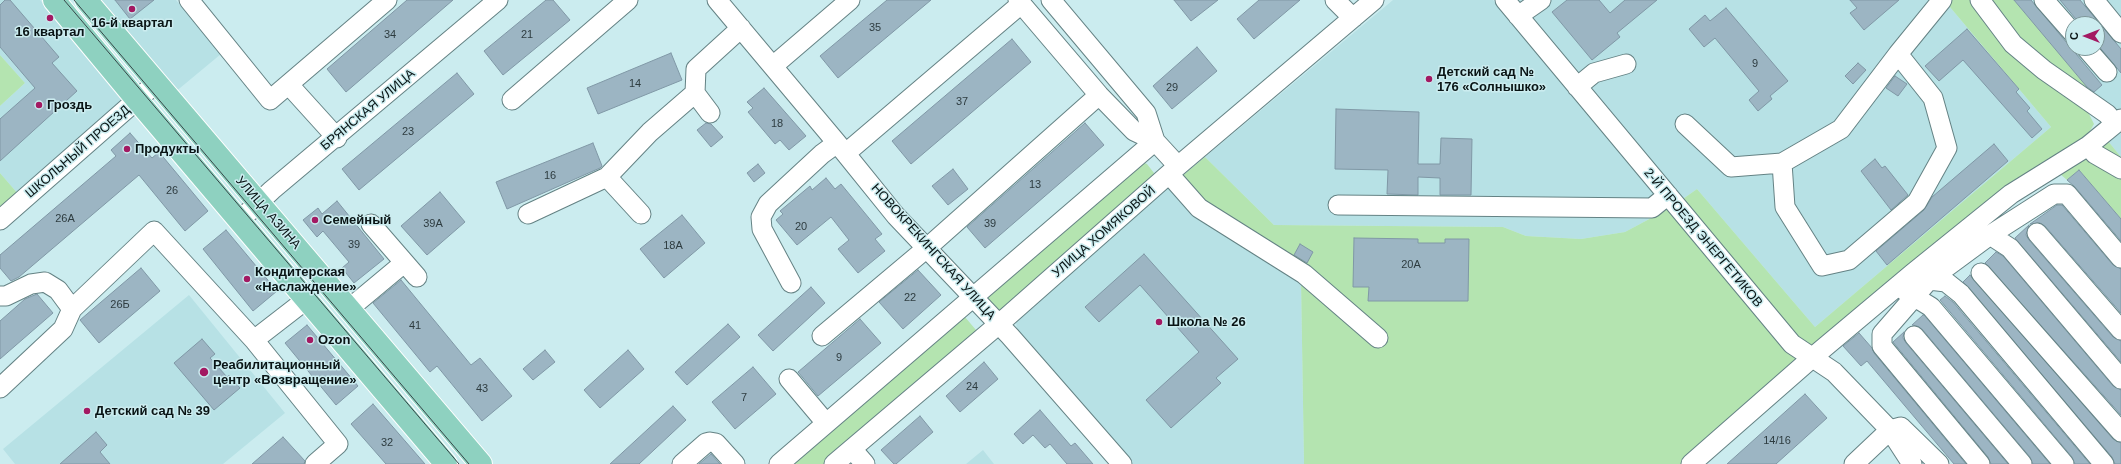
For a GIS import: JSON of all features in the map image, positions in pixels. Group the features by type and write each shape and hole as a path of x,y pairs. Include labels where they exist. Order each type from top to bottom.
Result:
{"main road":[{"name":"УЛИЦА АЗИНА","path":"54,0 446,464"},
{"name":"УЛИЦА АЗИНА","path":"86,0 156,84 350,308 481,464"}],"street":[{"path":"190,0 270,100 386,0"},
{"name":"БРЯНСКАЯ УЛИЦА","path":"239,220 498,0"},
{"path":"512,100 628,0"},
{"name":"НОВОКРЕКИНГСКАЯ УЛИЦА","path":"717,0 842,148 896,216 928,247 999,324 1122,464"},
{"path":"773,66 850,0"},
{"path":"1051,0 1146,113 1155,141 1199,208 1304,274 1378,338"},
{"path":"1335,0 1352,18"},
{"name":"УЛИЦА ХОМЯКОВОЙ","path":"834,464 999,324 1173,170 1374,0"},
{"name":"2-Й ПРОЕЗД ЭНЕРГЕТИКОВ","path":"1505,0 1792,344 1834,372 1890,430 1912,464"},
{"path":"1518,16 1541,0"},
{"path":"1685,124 1731,167 1782,163 1841,129 1898,54 1942,0"},
{"path":"1691,464 1813,357 2011,194 2088,146 2118,121 2044,70 2013,44 1980,0"},
{"path":"2044,0 2065,25"},
{"path":"2094,0 2121,33"},
{"path":"791,283 762,229 762,217 768,204 822,154 842,148 1020,2 1099,95 1134,131 1155,141"},
{"path":"710,113 695,93 696,69 741,28"},
{"path":"1782,163 1785,207 1822,266 1849,260 1917,202 1947,148 1932,98 1898,54"},
{"path":"2093,56 2106,72"},
{"path":"1577,87 1594,73 1626,64"},
{"name":"ШКОЛЬНЫЙ ПРОЕЗД","path":"0,220 156,84"},
{"path":"289,85 336,138"},
{"path":"528,214 607,177 650,132 695,93"},
{"path":"822,336 928,247 1099,95"},
{"path":"779,464 1155,141"},
{"path":"2088,146 2095,154 2121,169"},
{"path":"607,177 641,214"},
{"path":"1980,464 1882,346 1882,334 1916,298 1929,280 1990,235 2054,194 2067,194 2121,258"},
{"path":"1338,205 1652,208 1668,195"},
{"path":"370,224 417,278"},
{"path":"0,388 63,329 72,309 154,231 254,340 338,444 315,464"},
{"path":"2037,233 2121,330"},
{"path":"1990,235 2010,248 2121,379"},
{"path":"350,308 404,263"},
{"path":"1981,272 2121,432"},
{"path":"1929,280 1946,282 1961,294 2104,464"},
{"path":"0,296 6,296 31,284 45,282 58,290 72,309"},
{"path":"1898,287 1931,308 2064,464"},
{"path":"254,340 307,299"},
{"path":"1914,336 2022,464"},
{"path":"789,379 826,423"},
{"path":"1854,464 1890,430 1901,427 1939,464"},
{"path":"682,464 706,443 710,442 716,443 735,464"},
{"path":"852,449 865,464"}],"shaded area":[{"path":"0,0 40,0 120,91 122,101 19,195 0,173 0,106 25,83 0,55"},
{"path":"97,0 176,0 221,54 174,93"},
{"name":"Детский сад № 176 «Солнышко»","path":"1393,0 1493,0 1668,209 1625,232 1581,239 1526,236 1503,227 1274,225 1205,157"},
{"path":"1513,0 1944,0 2051,127 1815,327 1697,189 1680,201"},
{"path":"2014,0 2121,0 2121,157 2108,141 2093,93"},
{"name":"Школа № 26","path":"1170,186 1301,281 1304,464 1133,464 1017,334 1016,320"},
{"path":"189,295 285,413 223,464 15,464 3,449"},
{"path":"983,450 994,464 966,464"}],"green space":[{"path":"1944,0 2014,0 2093,93 2085,106 2094,124 2087,136 1819,345 1808,345 1797,338 1680,201 1697,189 1815,327 2051,127"},
{"path":"0,55 25,83 0,106"},
{"path":"2108,141 2121,157 2121,219 2079,170 2067,180 2059,173"},
{"path":"1205,157 1274,225 1503,227 1526,236 1581,239 1625,232 1668,209 1797,360 1793,368 1681,464 1304,464 1301,281 1170,186"},
{"path":"1142,162 1147,164 1154,173 1153,178 1004,311 998,311 985,299"},
{"path":"0,173 19,195 0,212"},
{"path":"965,317 976,330 975,338 824,464 787,464 959,318"}],"building":[{"path":"5,0 10,0 59,57 52,63 77,91 0,161 0,119 35,88 0,47 0,5"},
{"name":"16-й квартал","path":"115,0 154,0 130,19"},
{"path":"407,0 453,0 346,92 327,69"},
{"path":"546,0 553,0 570,20 503,75 484,51"},
{"path":"887,0 931,0 838,78 820,56"},
{"path":"1174,0 1218,0 1191,21"},
{"path":"1259,0 1300,0 1254,39 1237,19"},
{"path":"1567,0 1599,0 1610,13 1625,0 1657,0 1617,33 1620,37 1592,60 1552,12"},
{"path":"1850,0 1899,0 1864,30 1850,13 1857,8"},
{"path":"2014,0 2031,0 2065,41 2065,56 2078,56 2102,85 2094,92 2087,87"},
{"path":"2060,0 2080,0 2093,16 2073,16"},
{"path":"1726,8 1788,81 1770,96 1772,99 1758,111 1749,100 1759,91 1715,38 1704,47 1689,29 1705,15 1710,21"},
{"path":"1967,29 2019,89 2016,92 2030,108 2027,111 2042,129 2032,138 1963,60 1939,81 1925,66"},
{"path":"2105,30 2121,49 2121,73 2105,54"},
{"path":"1012,39 1031,62 911,164 892,141"},
{"path":"1197,47 1217,71 1172,109 1153,86"},
{"path":"671,53 682,80 598,114 587,88"},
{"path":"1858,63 1866,70 1853,84 1845,76"},
{"path":"457,73 474,94 359,190 342,169"},
{"path":"1895,76 1907,84 1898,96 1886,88"},
{"path":"764,88 806,136 789,150 780,140 775,144 748,112 753,108 747,102"},
{"path":"1336,109 1419,112 1418,164 1440,164 1441,138 1472,139 1471,195 1440,195 1440,178 1418,177 1418,195 1387,194 1388,170 1335,169"},
{"path":"706,123 711,124 723,137 711,147 697,130"},
{"path":"1085,123 1104,145 985,248 967,227"},
{"path":"130,133 152,158 159,152 208,211 185,231 139,175 19,277 11,281 0,268 0,255 116,156 111,150"},
{"path":"593,143 602,166 600,168 507,209 496,182"},
{"path":"1994,144 2008,161 1887,265 1876,251 1924,210 1932,197"},
{"path":"1875,159 1882,168 1885,166 1908,195 1891,210 1861,171"},
{"path":"758,164 765,173 754,182 747,173"},
{"path":"953,169 968,189 948,205 932,186"},
{"path":"2079,170 2121,219 2121,241 2075,187 2067,180"},
{"path":"826,178 835,189 841,184 882,234 875,239 885,251 858,273 838,249 849,240 831,217 797,245 776,220 783,214 780,211 810,186 812,190"},
{"path":"440,192 465,222 427,255 401,226"},
{"path":"337,201 384,259 354,283 342,268 349,262 323,231 317,237 303,220 318,208 322,214"},
{"path":"2057,205 2062,205 2113,265 2121,269 2121,313 2045,226 2040,223 2030,224"},
{"path":"682,215 705,243 664,278 640,249"},
{"path":"2029,225 2026,235 2029,240 2113,337 2121,341 2121,362 2015,238"},
{"path":"226,230 277,291 253,311 203,249"},
{"path":"1354,238 1418,239 1418,243 1445,243 1445,239 1469,239 1468,301 1368,301 1369,287 1353,287"},
{"path":"1300,244 1313,252 1307,263 1294,255"},
{"path":"1996,252 2003,256 2113,386 2121,390 2121,415 1985,263"},
{"path":"1144,254 1238,359 1216,378 1221,383 1171,428 1146,400 1199,352 1140,285 1099,322 1085,307"},
{"path":"141,268 160,291 99,343 80,320"},
{"path":"918,270 941,295 903,329 879,302"},
{"path":"1970,275 2113,439 2121,443 2121,464 2115,464 2112,457 1963,282"},
{"path":"401,280 471,365 480,358 512,396 482,421 437,366 430,372 373,303"},
{"path":"811,287 825,303 773,351 758,335"},
{"path":"37,294 53,313 0,359 0,321 25,299"},
{"path":"1945,296 1953,302 2090,464 2075,464 2072,457 1940,300"},
{"path":"1923,315 2050,464 2033,464 2030,457 1922,329 1912,325"},
{"path":"860,319 881,343 818,396 798,372"},
{"path":"728,324 740,337 687,385 675,372"},
{"path":"307,325 358,386 336,405 285,343"},
{"path":"1904,332 1903,338 1906,343 2008,464 1991,464 1988,457 1893,342"},
{"path":"1859,333 1966,464 1954,464 1867,361 1861,366 1843,346"},
{"path":"202,339 215,354 210,358 227,377 229,375 240,388 214,410 174,363"},
{"path":"545,350 555,362 533,380 523,369"},
{"path":"628,350 644,369 600,408 584,390"},
{"path":"984,362 998,379 960,412 946,396"},
{"path":"753,367 776,394 735,429 712,402"},
{"path":"1805,394 1827,418 1776,464 1727,464"},
{"path":"373,404 425,464 386,464 351,424"},
{"path":"673,406 686,420 639,464 610,464"},
{"path":"1040,410 1071,446 1075,443 1093,464 1067,464 1050,444 1045,448 1033,435 1023,444 1014,434"},
{"path":"920,416 933,432 896,464 894,464 881,450"},
{"path":"96,432 107,445 100,452 110,464 60,464"},
{"path":"283,437 305,461 304,464 252,464"},
{"path":"711,454 720,464 699,464"}],"tram line":[{"path":"64,0 459,464"},
{"path":"74,0 469,464"}],"place":[{"name":"16-й квартал","path":"132,9"},
{"name":"16 квартал","path":"50,18"},
{"name":"Детский сад № 176 «Солнышко»","path":"1429,79"},
{"name":"Гроздь","path":"39,105"},
{"name":"Продукты","path":"127,149"},
{"name":"Семейный","path":"315,220"},
{"name":"Кондитерская «Наслаждение»","path":"247,279"},
{"name":"Школа № 26","path":"1159,322"},
{"name":"Ozon","path":"310,340"},
{"name":"Реабилитационный центр «Возвращение»","path":"204,372"},
{"name":"Детский сад № 39","path":"87,411"}]}
